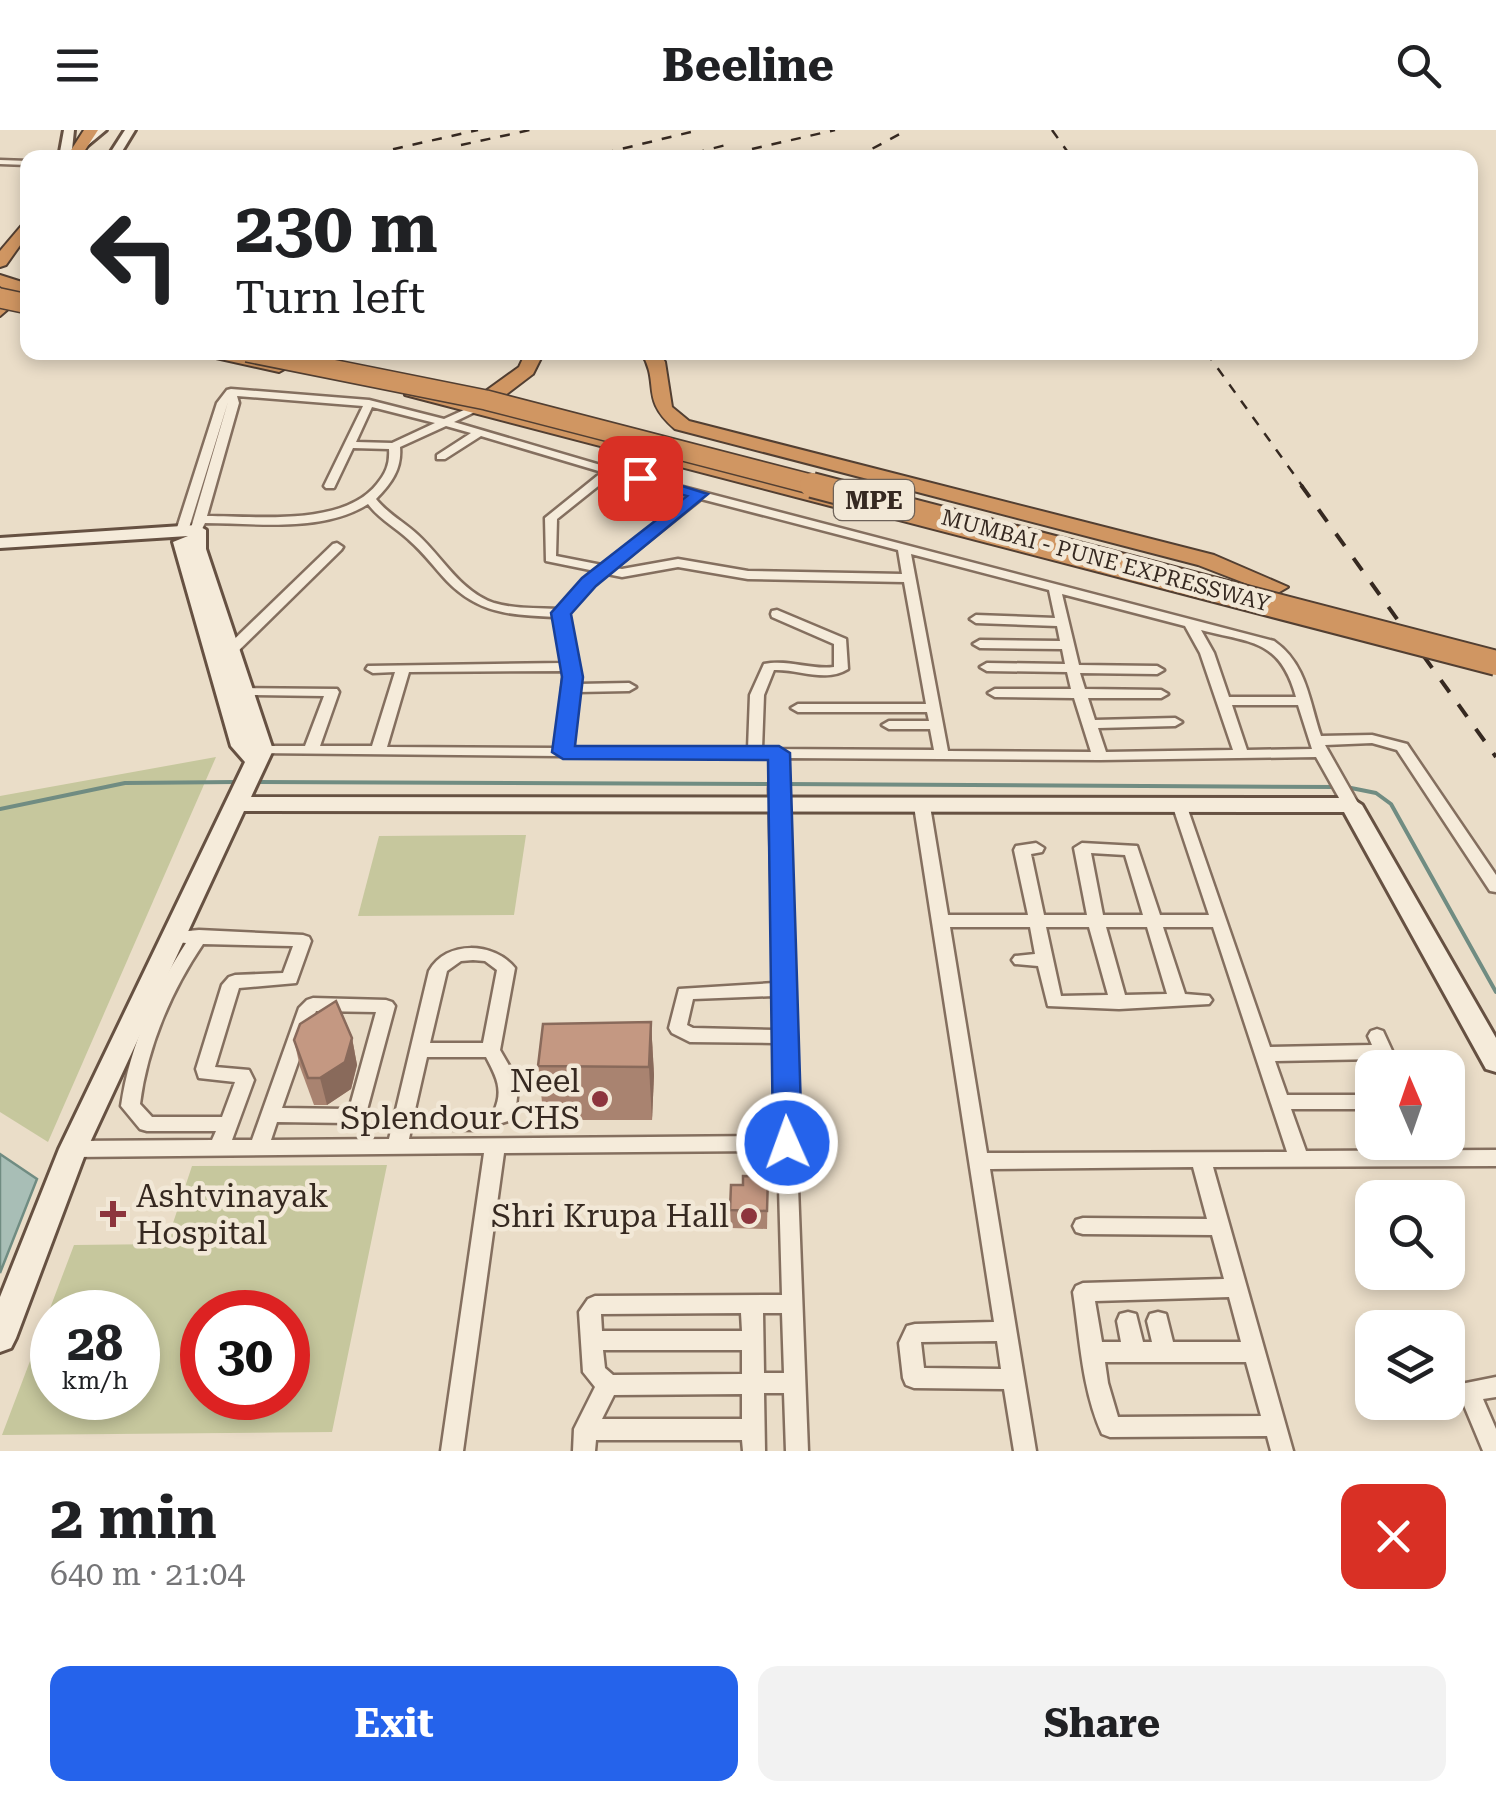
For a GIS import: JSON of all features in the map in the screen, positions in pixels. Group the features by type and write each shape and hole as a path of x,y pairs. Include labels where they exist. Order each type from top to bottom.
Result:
{"highway":[{"path":"73,150 91,130"},
{"path":"0,237 20,212"},
{"path":"0,262 20,233"},
{"path":"0,310 20,294 16,286 1,286"},
{"path":"238,360 475,408 1075,564 1190,582"},
{"name":"MUMBAI - PUNE EXPRESSWAY","path":"287,360 486,400 1496,663"},
{"name":"MUMBAI - PUNE EXPRESSWAY","path":"353,360 500,390 1496,644"},
{"path":"475,408 527,370 532,360"},
{"path":"652,360 667,415 708,431 1206,560 1276,587"}],"street":[{"path":"75,150 101,130"},
{"path":"231,392 369,403 1281,649 1305,701 1319,747 1496,1062"},
{"path":"231,392 234,402 182,550 224,656 248,770"},
{"path":"191,531 222,403 231,392"},
{"path":"330,486 369,403"},
{"path":"352,445 394,446 475,408"},
{"path":"440,457 480,432"},
{"path":"0,547 326,516 372,501 395,463 394,446"},
{"path":"610,470 569,500 548,525 550,558 602,572 636,576 678,563 748,575 910,578"},
{"path":"372,501 392,524 414,538 448,579 487,609 561,613 602,572 700,494"},
{"path":"224,656 337,547"},
{"path":"904,549 942,755"},
{"path":"1055,590 1072,669 1100,756"},
{"path":"561,613 572,667 563,752"},
{"path":"754,753 757,696 770,667 779,664 828,674 841,669 842,642 777,614"},
{"path":"976,620 1062,622"},
{"path":"1190,623 1207,653 1242,754"},
{"path":"980,644 1067,645"},
{"path":"224,656 245,690 248,770 186,937 176,975 150,1037 130,1106 148,1124 228,1124"},
{"path":"374,669 572,667"},
{"path":"987,667 1157,670"},
{"path":"378,751 403,668"},
{"path":"571,688 629,686"},
{"path":"245,690 332,692 311,750"},
{"path":"996,693 1161,694"},
{"path":"1224,701 1305,701"},
{"path":"798,708 934,708"},
{"path":"1090,724 1176,722"},
{"path":"889,725 937,726"},
{"path":"248,770 311,750 1100,756 1242,754 1372,739 1402,747 1496,887"},
{"path":"779,753 797,1451"},
{"path":"248,770 777,789 922,806 1181,807 1347,798"},
{"path":"922,806 1025,1451"},
{"path":"1181,807 1300,1160"},
{"path":"1036,848 1022,850 1044,960 1058,1004 1202,1000"},
{"path":"1119,1002 1096,921 1082,848 1131,850 1178,1001"},
{"path":"940,921 1218,921"},
{"path":"186,937 303,941 290,979 235,981 231,985 205,1069 206,1074 243,1076 245,1080 219,1148"},
{"path":"0,1338 73,1150 186,937"},
{"path":"397,1147 403,1121 440,967 456,956 475,954 498,959 506,968 490,1050 511,1085 501,1116 480,1122 403,1121"},
{"path":"1021,960 1044,960"},
{"path":"783,989 684,994 678,1028 690,1036 784,1037"},
{"path":"259,1148 308,1008 313,1004 386,1006 358,1110 350,1116 271,1114"},
{"path":"420,1050 490,1050"},
{"path":"1263,1054 1355,1052"},
{"path":"1280,1102 1355,1102"},
{"path":"73,1150 787,1143"},
{"path":"452,1451 495,1146"},
{"path":"979,1161 1496,1158"},
{"path":"1202,1160 1282,1451"},
{"path":"1083,1226 1220,1226"},
{"path":"1237,1288 1083,1292 1097,1384 1110,1427 1275,1426"},
{"path":"792,1304 595,1305 590,1312 591,1340 594,1372 608,1385 795,1383"},
{"path":"608,1385 585,1440 753,1441 752,1313"},
{"path":"1128,1321 1134,1353"},
{"path":"1158,1321 1165,1353"},
{"path":"1006,1331 915,1333 910,1343 914,1378 1013,1379"},
{"path":"591,1340 753,1341"},
{"path":"1094,1352 1255,1352"},
{"path":"1494,1451 1469,1391 1496,1387"}],"green space":[{"path":"216,757 48,1142 0,1112 0,796"},
{"path":"526,835 514,915 358,916 379,836"},
{"path":"387,1165 332,1432 2,1435 30,1361 30,1420 160,1420 160,1290 57,1290 74,1245 166,1244 192,1166"}],"water":[{"path":"0,1154 37,1179 0,1273"}],"building":[{"path":"336,1001 352,1038 345,1062 320,1078 308,1078 294,1040 300,1024"},
{"path":"651,1022 649,1067 538,1066 543,1024"},
{"path":"743,1176 768,1177 767,1211 730,1210 731,1185 743,1185"}],"waterway":[{"path":"0,809 125,783 236,782"},
{"path":"256,782 771,784"},
{"path":"781,784 1336,787"},
{"path":"1346,787 1376,793 1391,804 1496,992"}],"railway":[{"path":"389,150 478,130"},
{"path":"461,145 530,130"},
{"path":"617,150 699,130"},
{"path":"748,150 835,130"},
{"path":"870,150 907,130"},
{"path":"1052,130 1066,150"},
{"path":"706,150 726,145"},
{"path":"1212,360 1303,487"},
{"path":"1301,485 1496,757"}],"place":[{"name":"Neel Splendour CHS","path":"600,1099"},
{"name":"Ashtvinayak Hospital","path":"113,1214"},
{"name":"Shri Krupa Hall","path":"749,1216"}],"route":[{"path":"640,478 700,494 589,582 561,613 572,667 563,752 779,753 776,790 787,1143"}]}
